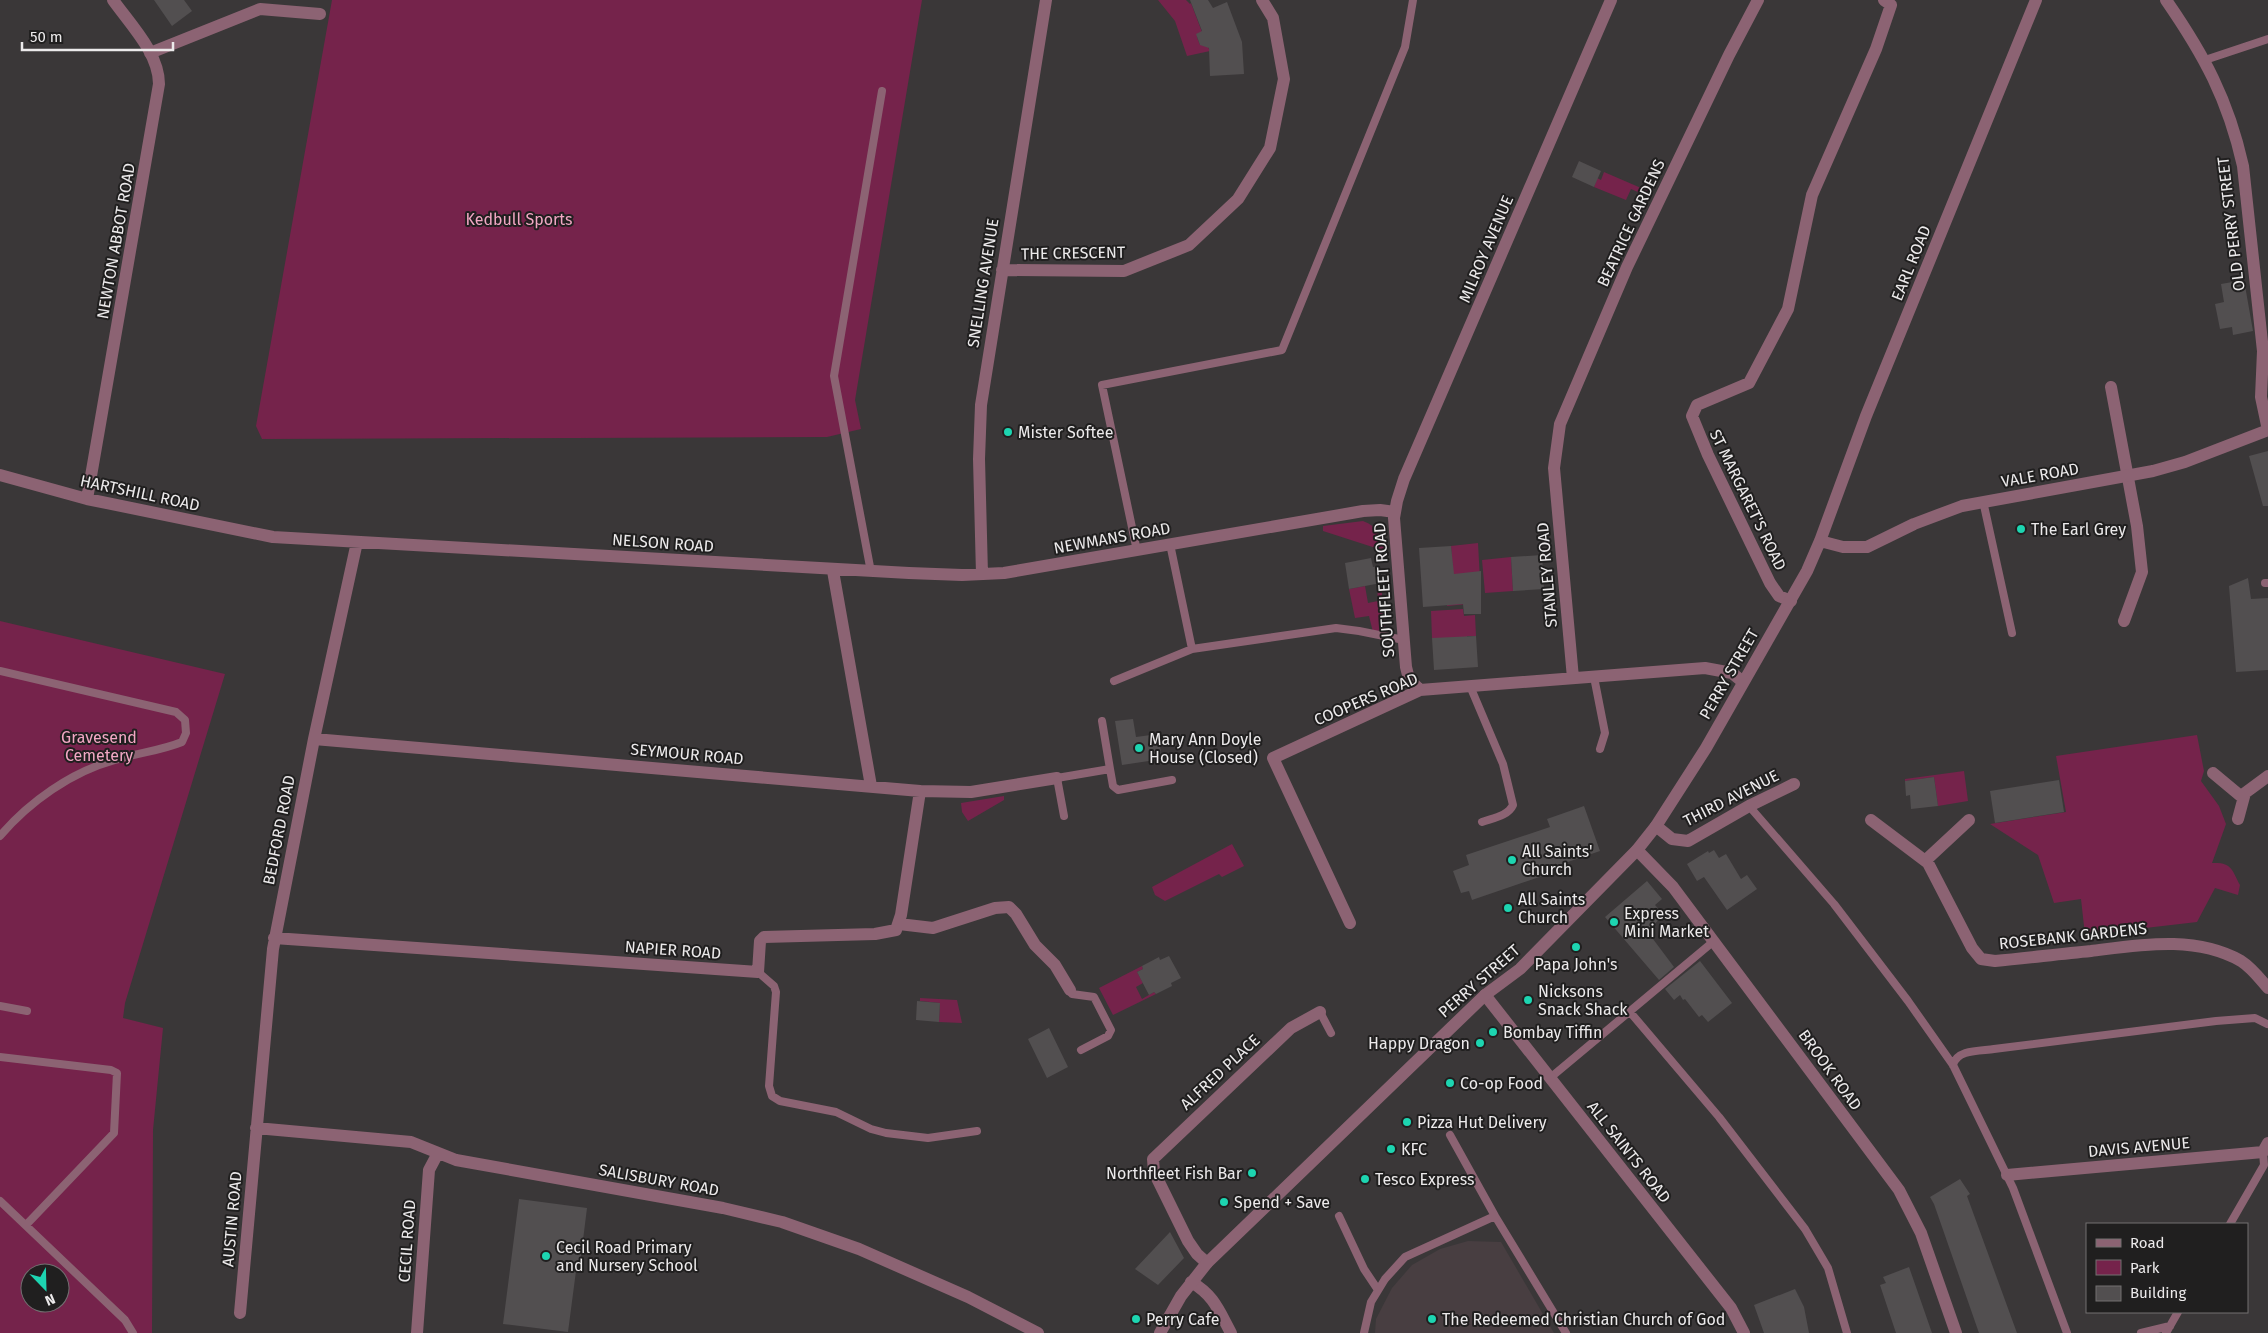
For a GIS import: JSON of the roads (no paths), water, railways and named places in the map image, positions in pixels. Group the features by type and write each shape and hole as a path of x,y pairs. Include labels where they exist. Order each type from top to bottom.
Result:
{"street":[{"name":"NEWTON ABBOT ROAD","path":"87,499 157,98 158,70 150,53 113,0"},
{"name":"SNELLING AVENUE","path":"982,574 980,422 1002,270 1046,0"},
{"name":"THE CRESCENT","path":"1002,270 1124,271 1189,245 1238,199 1270,148 1284,79 1273,18 1262,0"},
{"name":"MILROY AVENUE","path":"1395,512 1401,485 1611,0"},
{"name":"BEATRICE GARDENS","path":"1554,468 1560,424 1627,267 1729,55 1758,0"},
{"name":"ST MARGARET'S ROAD","path":"1791,601 1779,596 1772,588 1693,422 1693,411 1698,405 1746,385 1788,309 1812,195 1876,49 1891,5 1884,0"},
{"name":"EARL ROAD","path":"1820,541 1866,416 2036,0"},
{"name":"OLD PERRY STREET","path":"2166,0 2205,60 2227,110 2242,166 2263,351 2260,394 2268,430"},
{"path":"150,53 260,9 320,14"},
{"path":"2110,386 2137,526 2142,572 2124,622"},
{"name":"VALE ROAD","path":"1820,541 1840,547 1867,547 1941,513 1984,501 2128,476 2185,462 2268,430"},
{"name":"STANLEY ROAD","path":"1554,468 1573,678"},
{"name":"HARTSHILL ROAD","path":"0,475 87,499 274,538"},
{"name":"NEWMANS ROAD","path":"833,571 982,574 1010,572 1368,511 1395,512"},
{"name":"SOUTHFLEET ROAD","path":"1395,512 1408,677 1420,690"},
{"name":"NELSON ROAD","path":"274,538 542,552 833,571"},
{"name":"PERRY STREET","path":"1160,1333 1191,1282 1207,1263 1485,995 1520,969 1637,850 1656,826 1706,748 1791,601 1820,541"},
{"name":"BEDFORD ROAD","path":"256,1128 274,938 357,542"},
{"path":"833,571 871,786"},
{"name":"COOPERS ROAD","path":"1350,923 1273,758 1420,690 1705,668 1732,673 1743,682"},
{"name":"SEYMOUR ROAD","path":"314,740 871,786 920,792 972,792 1057,778"},
{"path":"2213,773 2243,798"},
{"path":"2238,819 2243,798 2249,789 2268,776"},
{"name":"THIRD AVENUE","path":"1656,826 1672,839 1688,841 1749,806 1794,784"},
{"path":"758,972 760,941 764,937 888,933 896,930 899,924 920,792"},
{"name":"ROSEBANK GARDENS","path":"1871,820 1926,860 1934,871 1972,948 1984,960 1995,961 2169,944 2210,948 2247,965 2268,988"},
{"path":"1926,860 1969,820"},
{"name":"BROOK ROAD","path":"1637,850 1673,887 1899,1190 1921,1233 1956,1333"},
{"path":"899,924 933,928 995,908 1009,907 1016,914 1035,945 1055,965 1070,990"},
{"name":"NAPIER ROAD","path":"274,938 758,972"},
{"name":"ALL SAINTS ROAD","path":"1485,995 1730,1308 1744,1333"},
{"name":"ALFRED PLACE","path":"1207,1263 1197,1254 1188,1241 1152,1166 1155,1156 1291,1028 1320,1012"},
{"name":"SALISBURY ROAD","path":"256,1128 417,1143 456,1160 723,1208 782,1222 820,1234 883,1260 968,1298 1038,1333"},
{"name":"AUSTIN ROAD","path":"240,1313 256,1128"},
{"name":"DAVIS AVENUE","path":"2007,1175 2265,1148"},
{"name":"CECIL ROAD","path":"417,1333 429,1170 438,1153"},
{"path":"1191,1282 1201,1287 1212,1298 1231,1333"}],"lane":[{"path":"1137,550 1102,385 1282,350 1405,47 1413,0"},
{"path":"2205,60 2268,39"},
{"path":"871,572 834,376 882,91"},
{"path":"1984,501 2012,633"},
{"path":"1170,544 1192,649"},
{"path":"1114,681 1192,649 1336,628 1404,640"},
{"path":"0,671 176,712 185,720 186,733 182,742 170,747 113,760 78,775 46,793 13,821 0,836"},
{"path":"1594,677 1605,733 1600,749"},
{"path":"1470,686 1503,764 1513,805 1511,810 1503,815 1482,822"},
{"path":"1102,721 1110,769 1116,789 1172,780"},
{"path":"1064,816 1057,778 1110,769"},
{"path":"1749,806 1834,904 1908,1001 1953,1065 2007,1175 2067,1333"},
{"path":"1550,1078 1714,941"},
{"path":"758,972 774,986 776,992 769,1086 769,1092 775,1098 786,1103 836,1112 886,1133 928,1138 977,1131"},
{"path":"1070,990 1072,994 1094,997 1111,1030 1108,1036 1081,1050"},
{"path":"0,1006 27,1011"},
{"path":"1320,1012 1330,1034"},
{"path":"1630,1012 1719,1117 1805,1230 1828,1268 1847,1333"},
{"path":"1953,1065 1956,1058 1962,1054 2216,1020 2255,1018 2267,1024"},
{"path":"0,1056 111,1070 117,1073 114,1133 26,1225"},
{"path":"1450,1135 1495,1216 1566,1333"},
{"path":"2231,1223 2264,1165 2265,1148"},
{"path":"0,1200 125,1320 133,1333"},
{"path":"1339,1216 1364,1269 1378,1290"},
{"path":"1364,1333 1370,1302 1405,1256 1495,1216"},
{"path":"2140,1333 2168,1329 2177,1313"}],"place":[{"name":"Mister Softee","path":"1008,432"},
{"name":"The Earl Grey","path":"2021,529"},
{"name":"Mary Ann Doyle House (Closed)","path":"1139,748"},
{"name":"All Saints' Church","path":"1512,860"},
{"name":"All Saints Church","path":"1508,908"},
{"name":"Express Mini Market","path":"1614,922"},
{"name":"Papa John's","path":"1576,947"},
{"name":"Nicksons Snack Shack","path":"1528,1000"},
{"name":"Bombay Tiffin","path":"1493,1032"},
{"name":"Happy Dragon","path":"1480,1043"},
{"name":"Co-op Food","path":"1450,1083"},
{"name":"Pizza Hut Delivery","path":"1407,1122"},
{"name":"KFC","path":"1391,1149"},
{"name":"Northfleet Fish Bar","path":"1252,1173"},
{"name":"Tesco Express","path":"1365,1179"},
{"name":"Spend + Save","path":"1224,1202"},
{"name":"Cecil Road Primary and Nursery School","path":"546,1256"},
{"name":"Perry Cafe","path":"1136,1319"},
{"name":"The Redeemed Christian Church of God","path":"1432,1319"}],"park label":[{"name":"Kedbull Sports","path":"519,219"},
{"name":"Gravesend Cemetery","path":"99,746"}]}
